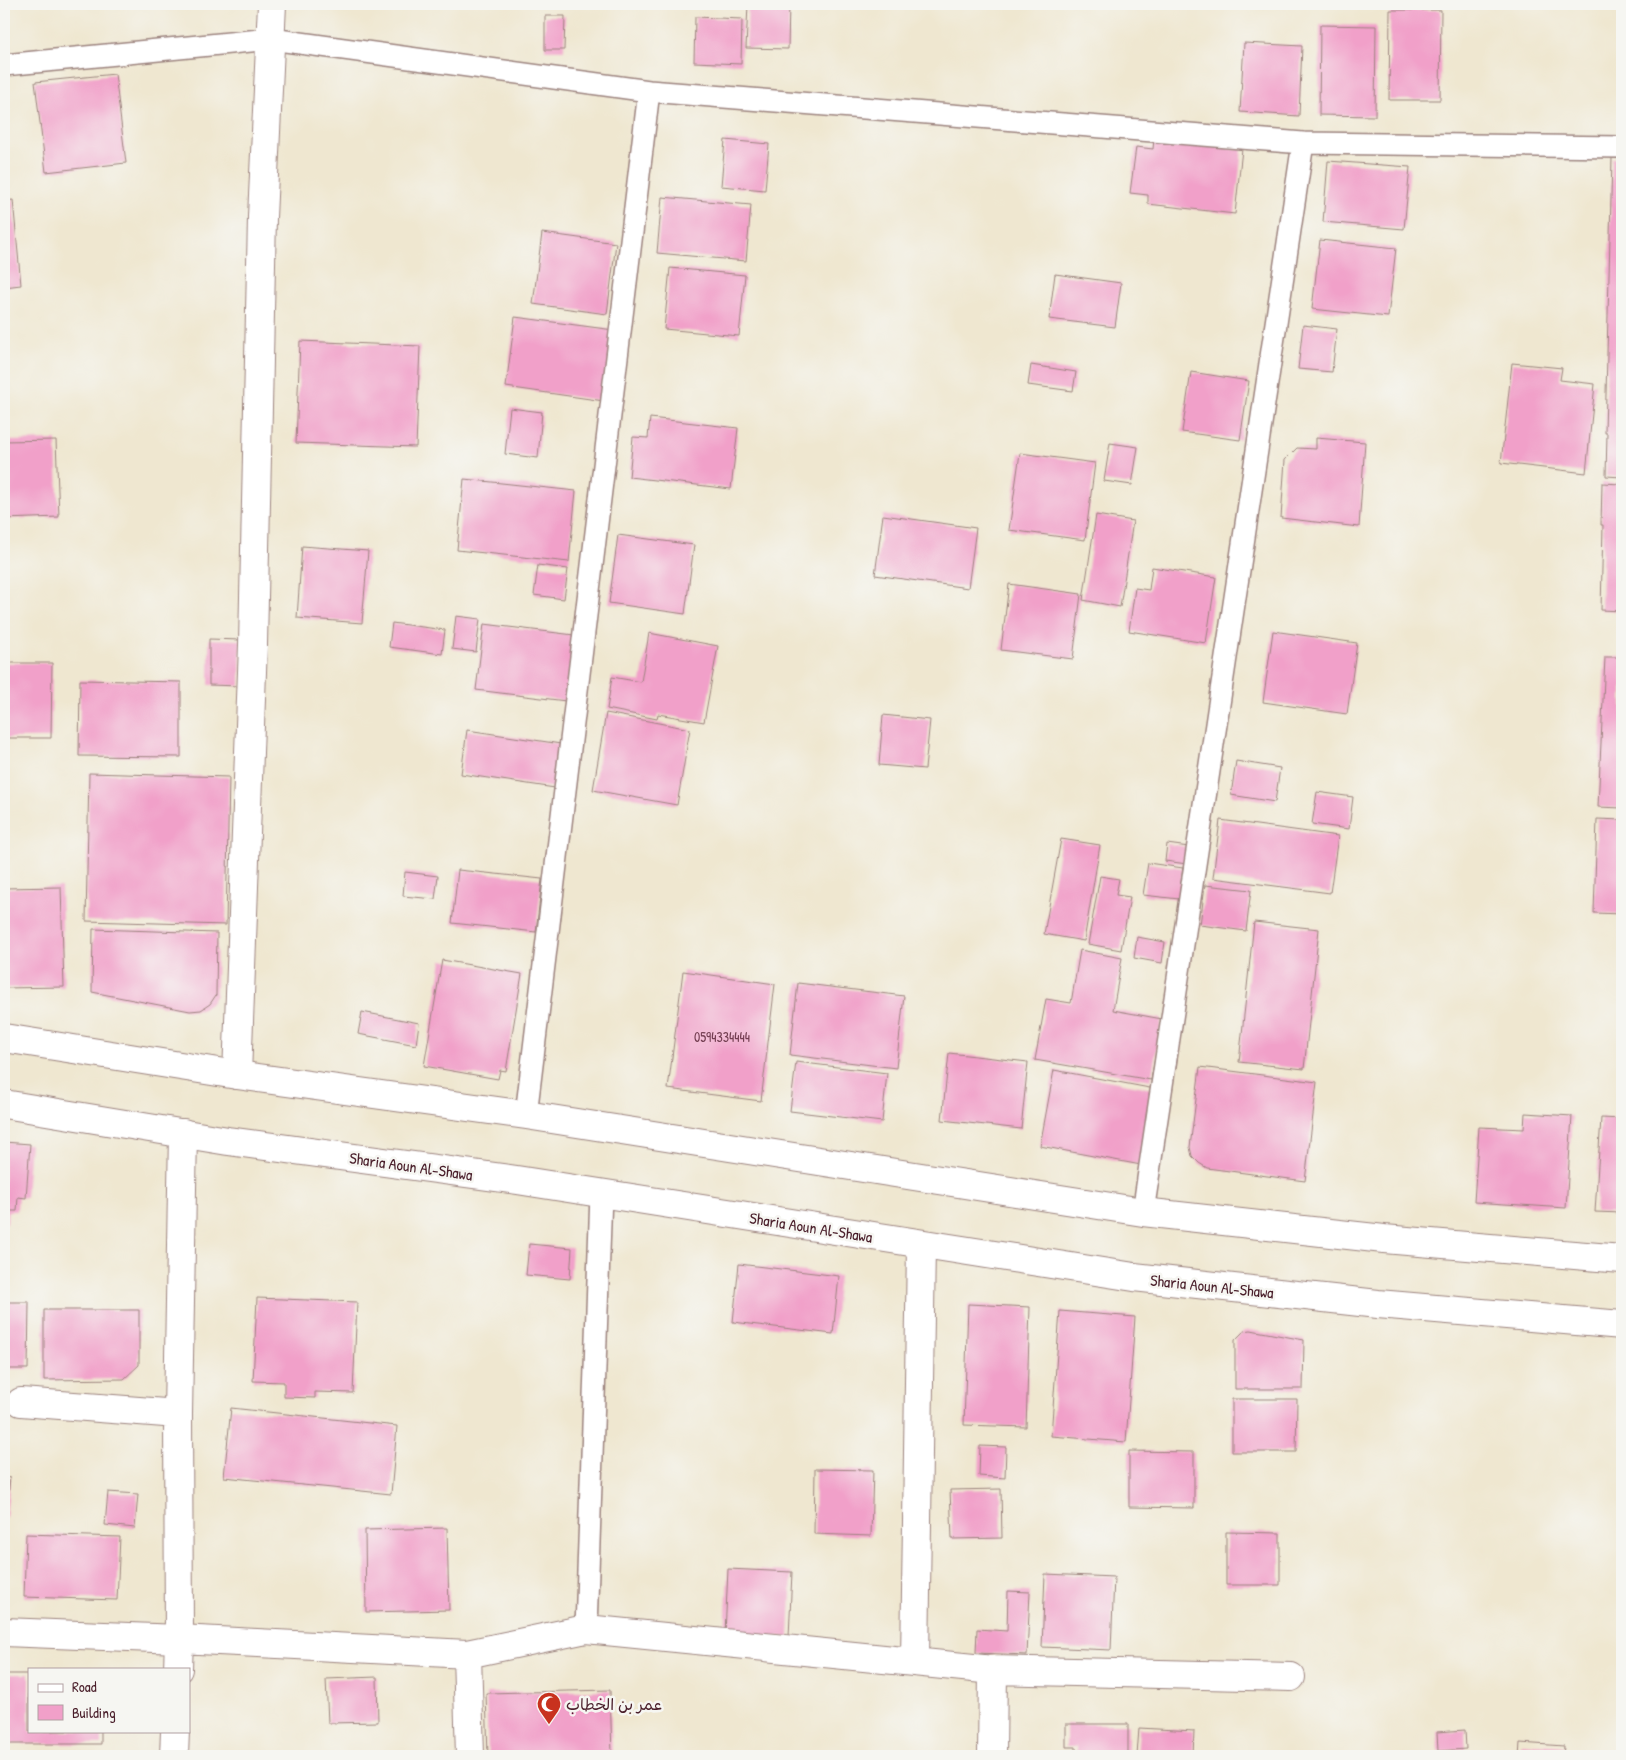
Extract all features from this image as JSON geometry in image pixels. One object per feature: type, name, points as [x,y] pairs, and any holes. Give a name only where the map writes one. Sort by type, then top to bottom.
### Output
[{"type":"street","points":[[237,1075],[253,645],[262,217],[272,4]]},
{"type":"street","points":[[4,1038],[237,1075],[526,1115],[1143,1212],[1384,1238],[1622,1259]]},
{"type":"street","name":"Sharia Aoun Al-Shawa","points":[[4,1104],[237,1142],[517,1180],[1134,1277],[1378,1304],[1622,1325]]},
{"type":"street","points":[[178,1668],[178,1414],[183,1133]]},
{"type":"street","points":[[915,1662],[921,1244]]},
{"type":"street","points":[[20,1402],[178,1414]]},
{"type":"street","points":[[4,1632],[467,1654],[586,1629],[993,1670],[1291,1677]]},
{"type":"street","points":[[467,1654],[470,1756]]},
{"type":"street","points":[[992,1756],[993,1670]]},
{"type":"street","points":[[174,1756],[175,1732]]},
{"type":"lane","points":[[4,64],[271,39],[649,91],[1303,143],[1622,147]]},
{"type":"lane","points":[[526,1115],[649,91]]},
{"type":"lane","points":[[1143,1212],[1303,143]]},
{"type":"lane","points":[[586,1629],[601,1194]]},
{"type":"building","points":[[748,4],[789,4],[788,49],[746,48]]},
{"type":"building","points":[[1390,10],[1441,10],[1440,100],[1389,100]]},
{"type":"building","points":[[545,16],[565,16],[564,50],[545,50]]},
{"type":"building","points":[[695,17],[742,19],[741,64],[694,62]]},
{"type":"building","points":[[1320,25],[1376,26],[1375,116],[1319,115]]},
{"type":"building","points":[[1244,43],[1302,46],[1299,116],[1240,112]]},
{"type":"building","points":[[115,74],[126,163],[46,172],[35,82]]},
{"type":"building","points":[[1154,139],[1242,149],[1235,214],[1148,204],[1148,195],[1130,193],[1136,147],[1153,149]]},
{"type":"building","points":[[725,140],[769,144],[765,190],[721,186]]},
{"type":"building","points":[[1612,158],[1622,159],[1622,477],[1606,476],[1607,433],[1605,433]]},
{"type":"building","points":[[1328,161],[1410,167],[1404,229],[1323,222]]},
{"type":"building","points":[[662,197],[751,205],[746,261],[657,253]]},
{"type":"building","points":[[13,200],[21,285],[4,287],[4,201]]},
{"type":"building","points":[[542,233],[616,243],[607,314],[533,304]]},
{"type":"building","points":[[1320,240],[1396,248],[1388,317],[1312,309]]},
{"type":"building","points":[[670,268],[745,275],[739,336],[664,329]]},
{"type":"building","points":[[1055,274],[1121,283],[1115,327],[1049,319]]},
{"type":"building","points":[[515,317],[614,330],[604,401],[506,387]]},
{"type":"building","points":[[1303,325],[1337,329],[1332,372],[1298,369]]},
{"type":"building","points":[[300,341],[420,346],[416,447],[296,443]]},
{"type":"building","points":[[1512,363],[1562,368],[1560,380],[1595,384],[1586,473],[1501,463]]},
{"type":"building","points":[[1031,365],[1076,372],[1073,391],[1028,385]]},
{"type":"building","points":[[1191,372],[1249,381],[1240,440],[1182,432]]},
{"type":"building","points":[[510,408],[542,412],[538,458],[505,454]]},
{"type":"building","points":[[650,418],[738,428],[731,489],[629,477],[633,437],[648,438]]},
{"type":"building","points":[[1316,438],[1365,442],[1359,527],[1281,518],[1285,460],[1297,448],[1316,449]]},
{"type":"building","points":[[56,440],[59,517],[4,519],[4,441]]},
{"type":"building","points":[[1110,443],[1138,447],[1132,485],[1104,481]]},
{"type":"building","points":[[1020,453],[1095,463],[1085,540],[1009,530]]},
{"type":"building","points":[[464,479],[576,491],[569,562],[457,550]]},
{"type":"building","points":[[1602,483],[1622,484],[1622,611],[1601,610]]},
{"type":"building","points":[[883,515],[976,528],[968,588],[875,575]]},
{"type":"building","points":[[1096,515],[1133,521],[1120,607],[1083,600]]},
{"type":"building","points":[[618,535],[694,545],[685,614],[609,603]]},
{"type":"building","points":[[302,546],[368,551],[362,623],[297,618]]},
{"type":"building","points":[[538,565],[568,569],[564,599],[534,595]]},
{"type":"building","points":[[1152,567],[1216,577],[1206,643],[1129,631],[1135,588],[1149,590]]},
{"type":"building","points":[[1009,584],[1081,594],[1073,659],[1001,650]]},
{"type":"building","points":[[456,616],[480,619],[476,652],[452,649]]},
{"type":"building","points":[[392,623],[445,630],[442,654],[389,647]]},
{"type":"building","points":[[484,624],[574,635],[566,701],[476,690]]},
{"type":"building","points":[[1273,631],[1357,643],[1347,714],[1263,702]]},
{"type":"building","points":[[649,633],[718,646],[704,722],[658,714],[657,719],[607,709],[612,677],[641,682]]},
{"type":"building","points":[[209,639],[241,640],[240,686],[209,685]]},
{"type":"building","points":[[1605,657],[1622,657],[1622,808],[1598,807]]},
{"type":"building","points":[[4,663],[52,663],[51,738],[4,738]]},
{"type":"building","points":[[80,680],[181,682],[181,757],[79,756]]},
{"type":"building","points":[[606,713],[690,729],[677,805],[593,790]]},
{"type":"building","points":[[883,715],[930,720],[925,769],[879,765]]},
{"type":"building","points":[[467,730],[561,744],[555,788],[461,774]]},
{"type":"building","points":[[1236,761],[1280,768],[1275,802],[1231,795]]},
{"type":"building","points":[[89,773],[229,777],[226,925],[86,921]]},
{"type":"building","points":[[1317,792],[1353,797],[1349,829],[1312,824]]},
{"type":"building","points":[[1597,819],[1622,820],[1622,914],[1594,913]]},
{"type":"building","points":[[1220,820],[1338,836],[1330,893],[1213,878]]},
{"type":"building","points":[[1061,839],[1100,845],[1084,941],[1044,934]]},
{"type":"building","points":[[1167,844],[1189,847],[1187,864],[1165,861]]},
{"type":"building","points":[[1148,863],[1183,868],[1179,899],[1143,895]]},
{"type":"building","points":[[458,870],[542,879],[536,932],[452,923]]},
{"type":"building","points":[[405,872],[438,876],[435,899],[403,896]]},
{"type":"building","points":[[1100,876],[1119,879],[1116,895],[1130,897],[1121,950],[1088,944]]},
{"type":"building","points":[[1205,885],[1251,890],[1246,931],[1200,925]]},
{"type":"building","points":[[61,887],[64,987],[4,988],[4,888]]},
{"type":"building","points":[[1254,922],[1319,929],[1304,1069],[1239,1062]]},
{"type":"building","points":[[93,929],[217,933],[216,995],[210,1004],[201,1010],[190,1011],[92,992]]},
{"type":"building","points":[[1137,937],[1165,942],[1162,963],[1134,958]]},
{"type":"building","points":[[1080,950],[1122,958],[1113,1010],[1162,1019],[1151,1080],[1035,1060],[1046,999],[1071,1003]]},
{"type":"building","points":[[442,960],[522,974],[506,1071],[500,1070],[498,1079],[424,1066]]},
{"type":"building","points":[[683,971],[775,984],[761,1101],[668,1089]]},
{"type":"building","points":[[798,983],[904,996],[896,1068],[790,1055]]},
{"type":"building","points":[[362,1012],[419,1023],[416,1045],[358,1034]]},
{"type":"building","points":[[949,1053],[1028,1062],[1021,1129],[942,1120]]},
{"type":"building","points":[[796,1062],[887,1073],[882,1122],[790,1111]]},
{"type":"building","points":[[1200,1067],[1317,1082],[1305,1181],[1207,1168],[1192,1156],[1190,1147]]},
{"type":"building","points":[[1054,1070],[1155,1089],[1141,1165],[1040,1146]]},
{"type":"building","points":[[1525,1113],[1572,1116],[1566,1208],[1474,1202],[1479,1127],[1524,1129]]},
{"type":"building","points":[[1601,1118],[1622,1119],[1622,1213],[1595,1212]]},
{"type":"building","points":[[4,1142],[30,1144],[26,1198],[18,1197],[17,1211],[8,1211],[7,1223],[4,1223]]},
{"type":"building","points":[[529,1244],[572,1248],[570,1279],[526,1275]]},
{"type":"building","points":[[739,1264],[839,1276],[833,1334],[733,1322]]},
{"type":"building","points":[[257,1298],[357,1302],[353,1393],[315,1392],[315,1398],[284,1397],[284,1382],[253,1381]]},
{"type":"building","points":[[4,1302],[29,1302],[28,1369],[4,1369]]},
{"type":"building","points":[[968,1304],[1030,1307],[1026,1427],[964,1425]]},
{"type":"building","points":[[44,1310],[139,1310],[139,1365],[124,1379],[44,1380]]},
{"type":"building","points":[[1060,1311],[1135,1317],[1126,1442],[1051,1436]]},
{"type":"building","points":[[1251,1330],[1304,1340],[1303,1389],[1235,1389],[1235,1340],[1244,1331]]},
{"type":"building","points":[[1232,1399],[1297,1399],[1296,1452],[1232,1452]]},
{"type":"building","points":[[231,1408],[397,1426],[391,1494],[224,1477]]},
{"type":"building","points":[[980,1446],[1006,1447],[1005,1478],[979,1476]]},
{"type":"building","points":[[1129,1451],[1194,1452],[1194,1508],[1129,1507]]},
{"type":"building","points":[[815,1469],[873,1470],[871,1536],[814,1534]]},
{"type":"building","points":[[4,1477],[10,1478],[6,1517],[4,1517]]},
{"type":"building","points":[[1001,1489],[1002,1538],[952,1539],[950,1490]]},
{"type":"building","points":[[108,1492],[138,1494],[135,1528],[105,1525]]},
{"type":"building","points":[[447,1528],[449,1610],[366,1612],[365,1530]]},
{"type":"building","points":[[1226,1532],[1280,1533],[1280,1585],[1226,1585]]},
{"type":"building","points":[[4,1534],[6,1534],[5,1548],[4,1548]]},
{"type":"building","points":[[26,1534],[120,1537],[117,1600],[24,1597]]},
{"type":"building","points":[[728,1569],[792,1572],[789,1637],[725,1634]]},
{"type":"building","points":[[1045,1574],[1114,1577],[1111,1650],[1042,1647]]},
{"type":"building","points":[[1008,1591],[1030,1592],[1027,1655],[976,1653],[977,1629],[1007,1631]]},
{"type":"building","points":[[4,1674],[28,1674],[28,1732],[101,1732],[101,1744],[4,1744]]},
{"type":"building","points":[[377,1677],[378,1722],[328,1723],[326,1679]]},
{"type":"building","name":"عمر بن الخطاب","points":[[610,1690],[612,1756],[488,1756],[486,1693]]},
{"type":"building","points":[[1066,1724],[1128,1724],[1128,1756],[1076,1756],[1076,1747],[1066,1747]]},
{"type":"building","points":[[1139,1728],[1194,1731],[1193,1756],[1137,1756]]},
{"type":"building","points":[[1465,1730],[1466,1749],[1438,1751],[1437,1732]]},
{"type":"building","points":[[1520,1743],[1564,1746],[1563,1756],[1519,1756]]},
{"type":"place","name":"عمر بن الخطاب","points":[[549,1725]]}]
